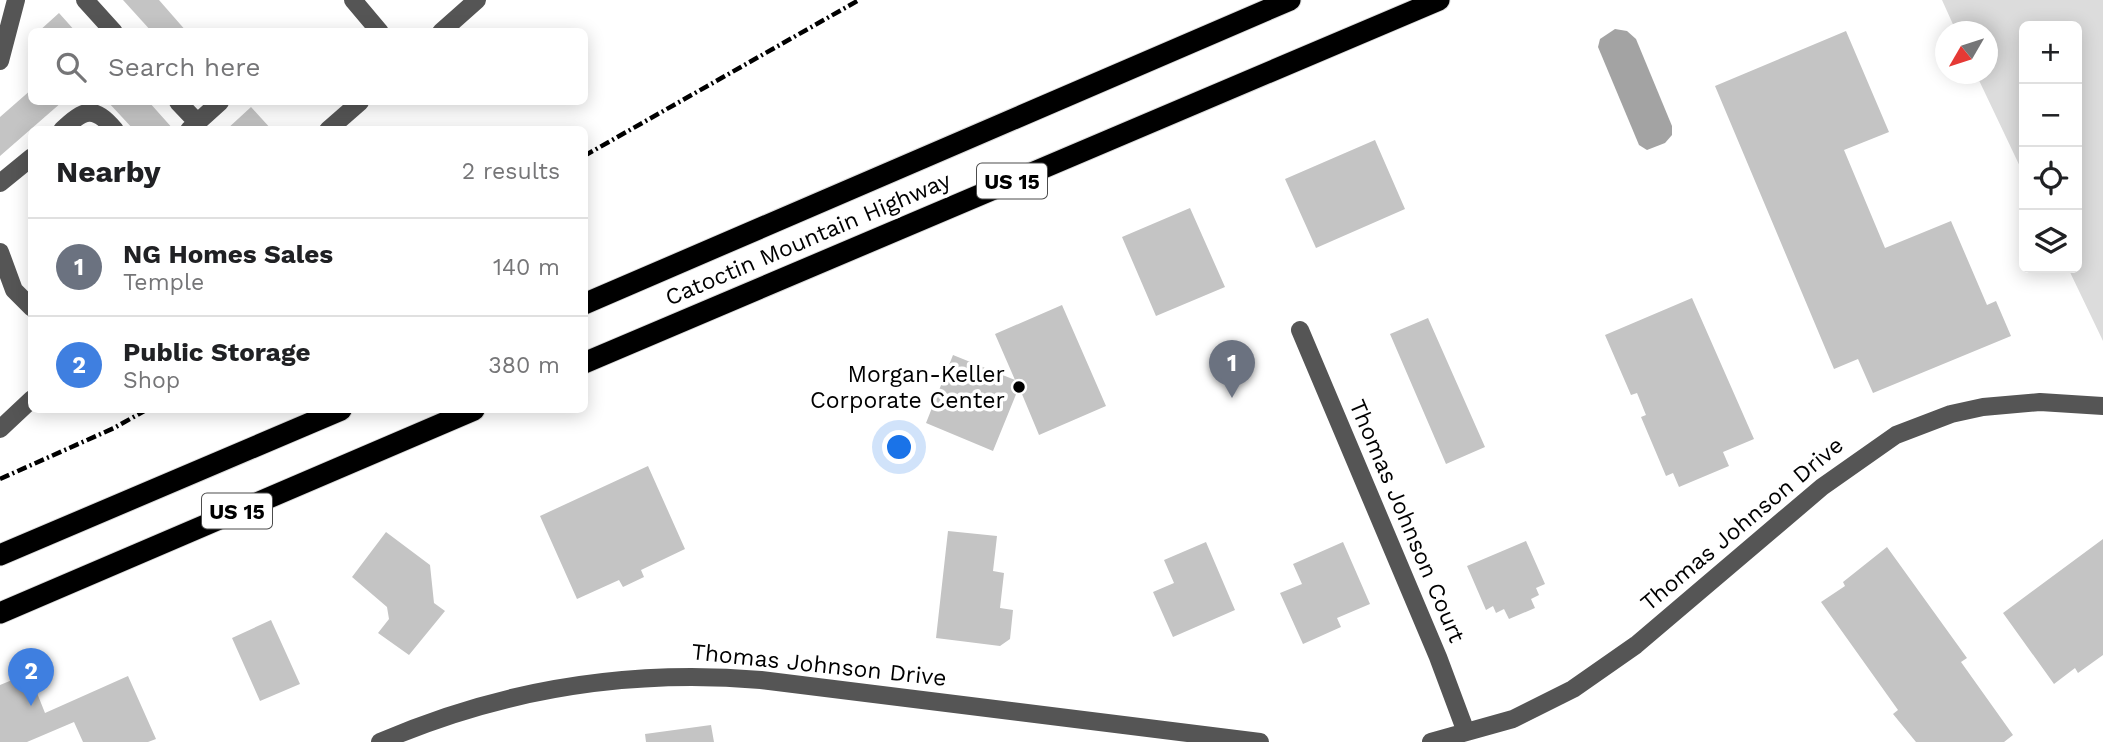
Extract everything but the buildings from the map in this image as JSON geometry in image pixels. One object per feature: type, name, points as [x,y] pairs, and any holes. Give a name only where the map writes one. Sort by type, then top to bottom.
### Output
[{"type":"highway","name":"Catoctin Mountain Highway","points":[[588,302],[1290,0]]},
{"type":"highway","name":"Catoctin Mountain Highway","points":[[588,361],[1438,0]]},
{"type":"highway","name":"US 15","points":[[0,555],[334,413]]},
{"type":"highway","name":"US 15","points":[[0,613],[467,413]]},
{"type":"street","points":[[0,61],[16,0]]},
{"type":"street","points":[[85,0],[110,28]]},
{"type":"street","points":[[353,0],[377,28]]},
{"type":"street","points":[[446,28],[477,0]]},
{"type":"street","points":[[180,105],[193,126],[217,105]]},
{"type":"street","points":[[332,126],[356,105]]},
{"type":"street","points":[[66,126],[76,117],[91,112],[104,117],[112,126]]},
{"type":"street","points":[[0,183],[28,160]]},
{"type":"street","points":[[0,253],[14,290],[28,304]]},
{"type":"street","name":"Thomas Johnson Court","points":[[1300,330],[1438,657],[1466,733]]},
{"type":"street","name":"Thomas Johnson Drive","points":[[1431,742],[1513,719],[1545,704],[1619,657],[1822,487],[1896,435],[1951,414],[1983,407],[2067,402],[2103,407]]},
{"type":"street","points":[[0,429],[28,403]]},
{"type":"street","name":"Thomas Johnson Drive","points":[[380,742],[501,699],[592,682],[678,675],[761,680],[1260,742]]},
{"type":"shaded area","points":[[1942,0],[2103,0],[2103,341],[2070,273],[2082,273],[2082,21],[2019,21],[2019,164],[1981,84],[1998,84],[1998,21],[1951,21]]},
{"type":"shaded area","points":[[1615,29],[1627,31],[1636,39],[1672,126],[1672,135],[1665,143],[1647,150],[1639,145],[1598,47],[1600,39]]},
{"type":"railway","points":[[588,154],[859,0]]},
{"type":"railway","points":[[0,479],[114,428],[141,413]]},
{"type":"place","name":"Morgan-Keller Corporate Center","points":[[1019,387]]},
{"type":"place","name":"NG Homes Sales","points":[[1232,398]]},
{"type":"place","name":"Public Storage","points":[[31,706]]}]
